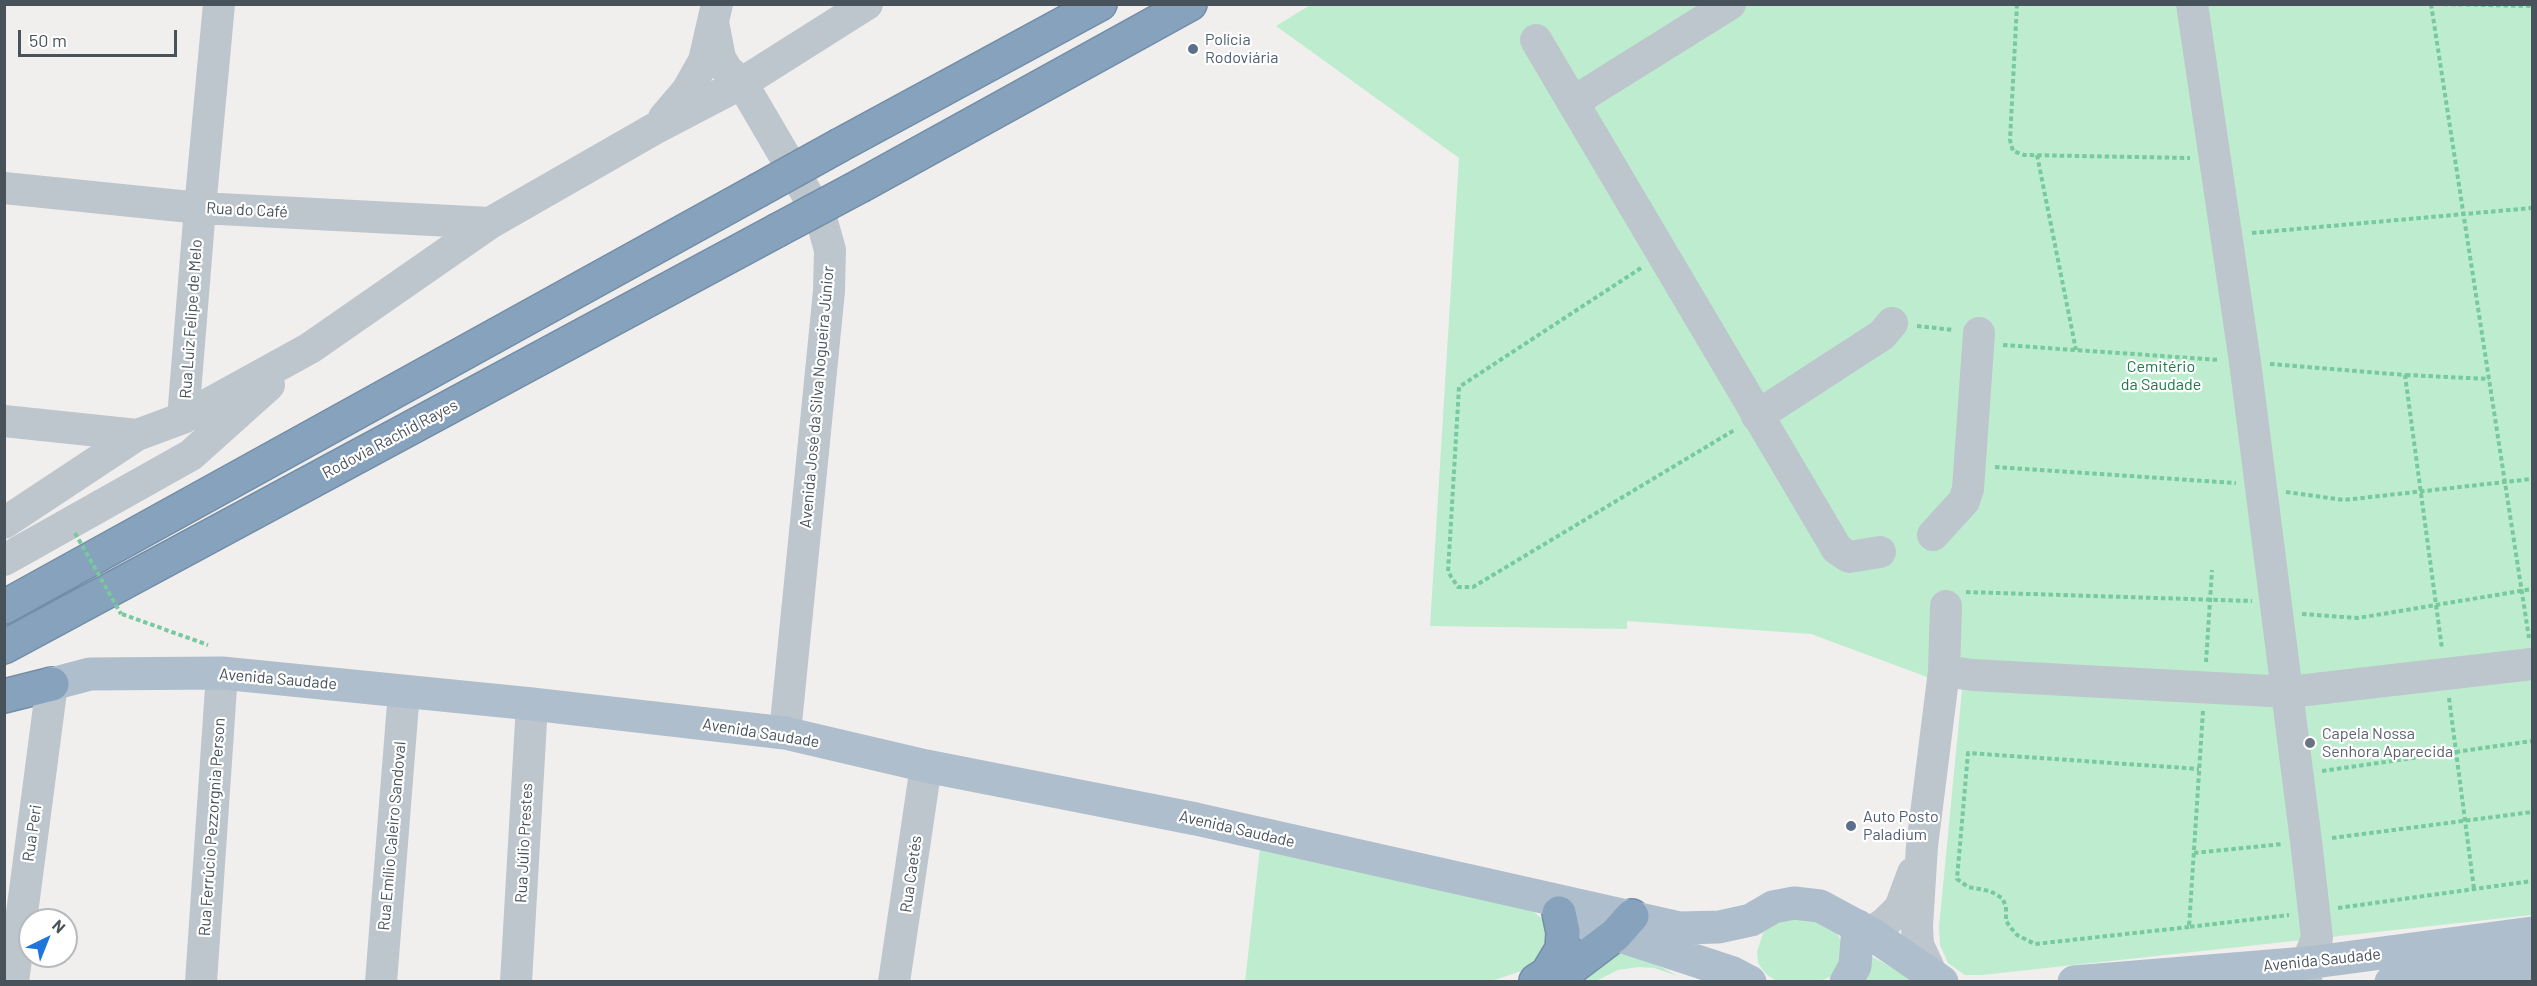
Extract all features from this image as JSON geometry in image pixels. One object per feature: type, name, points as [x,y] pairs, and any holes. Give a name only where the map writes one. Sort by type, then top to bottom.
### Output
[{"type":"highway","points":[[4,607],[758,190],[1100,4]]},
{"type":"highway","name":"Rodovia Rachid Rayes","points":[[4,647],[862,185],[1190,4]]},
{"type":"highway","points":[[4,696],[52,684]]},
{"type":"highway","points":[[1535,981],[1547,974],[1562,949],[1563,932],[1559,913]]},
{"type":"highway","points":[[1545,981],[1570,969],[1623,926]]},
{"type":"main road","name":"Avenida Saudade","points":[[52,684],[90,674],[222,673],[532,704],[785,733],[926,766],[1196,819],[1494,888]]},
{"type":"main road","points":[[1494,888],[1559,913],[1623,926],[1699,929],[1750,920],[1773,907],[1794,903],[1820,906],[1864,929],[1938,980]]},
{"type":"main road","points":[[1494,888],[1623,926],[1648,947],[1699,981]]},
{"type":"main road","points":[[1648,947],[1738,979],[1750,920]]},
{"type":"main road","points":[[1846,981],[1855,966],[1864,929]]},
{"type":"main road","name":"Avenida Saudade","points":[[2074,981],[2307,972],[2532,933]]},
{"type":"main road","name":"Avenida Saudade","points":[[2391,981],[2532,964]]},
{"type":"street","name":"Rua Luiz Felipe de Melo","points":[[183,418],[219,4]]},
{"type":"street","points":[[1573,102],[1730,4]]},
{"type":"street","points":[[2192,4],[2245,362],[2289,692],[2317,938],[2307,972]]},
{"type":"street","points":[[4,523],[137,435],[183,418],[310,348],[490,223],[654,129],[742,83],[857,7]]},
{"type":"street","points":[[654,129],[687,91],[704,61],[715,16]]},
{"type":"street","name":"Avenida José da Silva Nogueira Júnior","points":[[715,16],[720,58],[728,70],[742,83],[821,218],[830,250],[829,291],[785,733]]},
{"type":"street","points":[[1536,40],[1837,549],[1850,557],[1880,552]]},
{"type":"street","name":"Rua do Café","points":[[4,188],[200,208],[490,223]]},
{"type":"street","points":[[1757,416],[1882,335],[1892,323]]},
{"type":"street","points":[[1933,535],[1964,501],[1969,466],[1979,333]]},
{"type":"street","points":[[4,560],[191,455],[310,348]]},
{"type":"street","points":[[4,421],[137,435]]},
{"type":"street","points":[[1938,980],[1918,945],[1922,846],[1952,599]]},
{"type":"street","points":[[1943,686],[2289,692],[2446,674],[2531,653]]},
{"type":"street","name":"Rua Ferrúcio Pezzorgnia Person","points":[[201,981],[222,673]]},
{"type":"street","name":"Rua Peri","points":[[13,981],[11,940],[52,684]]},
{"type":"street","name":"Rua Emílio Caleiro Sandoval","points":[[381,981],[404,691]]},
{"type":"street","name":"Rua Júlio Prestes","points":[[516,981],[532,704]]},
{"type":"street","name":"Rua Caetés","points":[[894,981],[926,766]]},
{"type":"street","points":[[1864,929],[1900,908],[1922,846]]},
{"type":"path","points":[[2017,4],[2010,140],[2013,151],[2037,155],[2215,158]]},
{"type":"path","points":[[2431,4],[2531,653]]},
{"type":"path","points":[[2436,4],[2532,6]]},
{"type":"path","points":[[2037,155],[2076,350]]},
{"type":"path","points":[[2226,236],[2532,208]]},
{"type":"path","points":[[1662,254],[1459,387],[1448,572],[1458,587],[1473,587],[1757,416]]},
{"type":"path","points":[[1892,323],[1979,333],[1983,341],[1988,344],[2489,380]]},
{"type":"path","points":[[2405,375],[2474,889]]},
{"type":"path","points":[[1969,466],[2261,487],[2344,500],[2532,479]]},
{"type":"path","points":[[75,532],[121,614],[224,651],[222,673]]},
{"type":"path","points":[[1952,599],[2277,607],[2358,618],[2532,589]]},
{"type":"path","points":[[2298,775],[2532,741]]},
{"type":"path","points":[[2189,927],[2035,944],[2017,934],[2006,921],[2006,906],[2002,898],[1990,891],[1968,887],[1957,879],[1968,753],[2199,769]]},
{"type":"path","points":[[2194,853],[2532,812]]},
{"type":"green space","name":"Cemitério da Saudade","points":[[1312,4],[2532,5],[2532,915],[1965,975],[1948,963],[1940,945],[1939,927],[1962,690],[1811,634],[1627,621],[1627,629],[1430,626],[1459,158],[1276,26]]},
{"type":"green space","points":[[1260,848],[1528,907],[1546,922],[1549,945],[1531,968],[1491,981],[1245,982]]},
{"type":"green space","points":[[1815,918],[1835,929],[1841,941],[1842,953],[1838,966],[1830,977],[1820,981],[1778,982],[1766,974],[1758,963],[1757,952],[1763,933],[1771,925],[1783,920]]},
{"type":"green space","points":[[1623,947],[1678,976],[1654,968],[1639,967],[1618,970],[1596,981],[1567,982]]},
{"type":"green space","points":[[1871,956],[1912,979],[1918,982],[1864,982]]},
{"type":"place","name":"Polícia Rodoviária","points":[[1193,49]]},
{"type":"place","name":"Capela Nossa Senhora Aparecida","points":[[2310,743]]},
{"type":"place","name":"Auto Posto Paladium","points":[[1851,826]]}]
